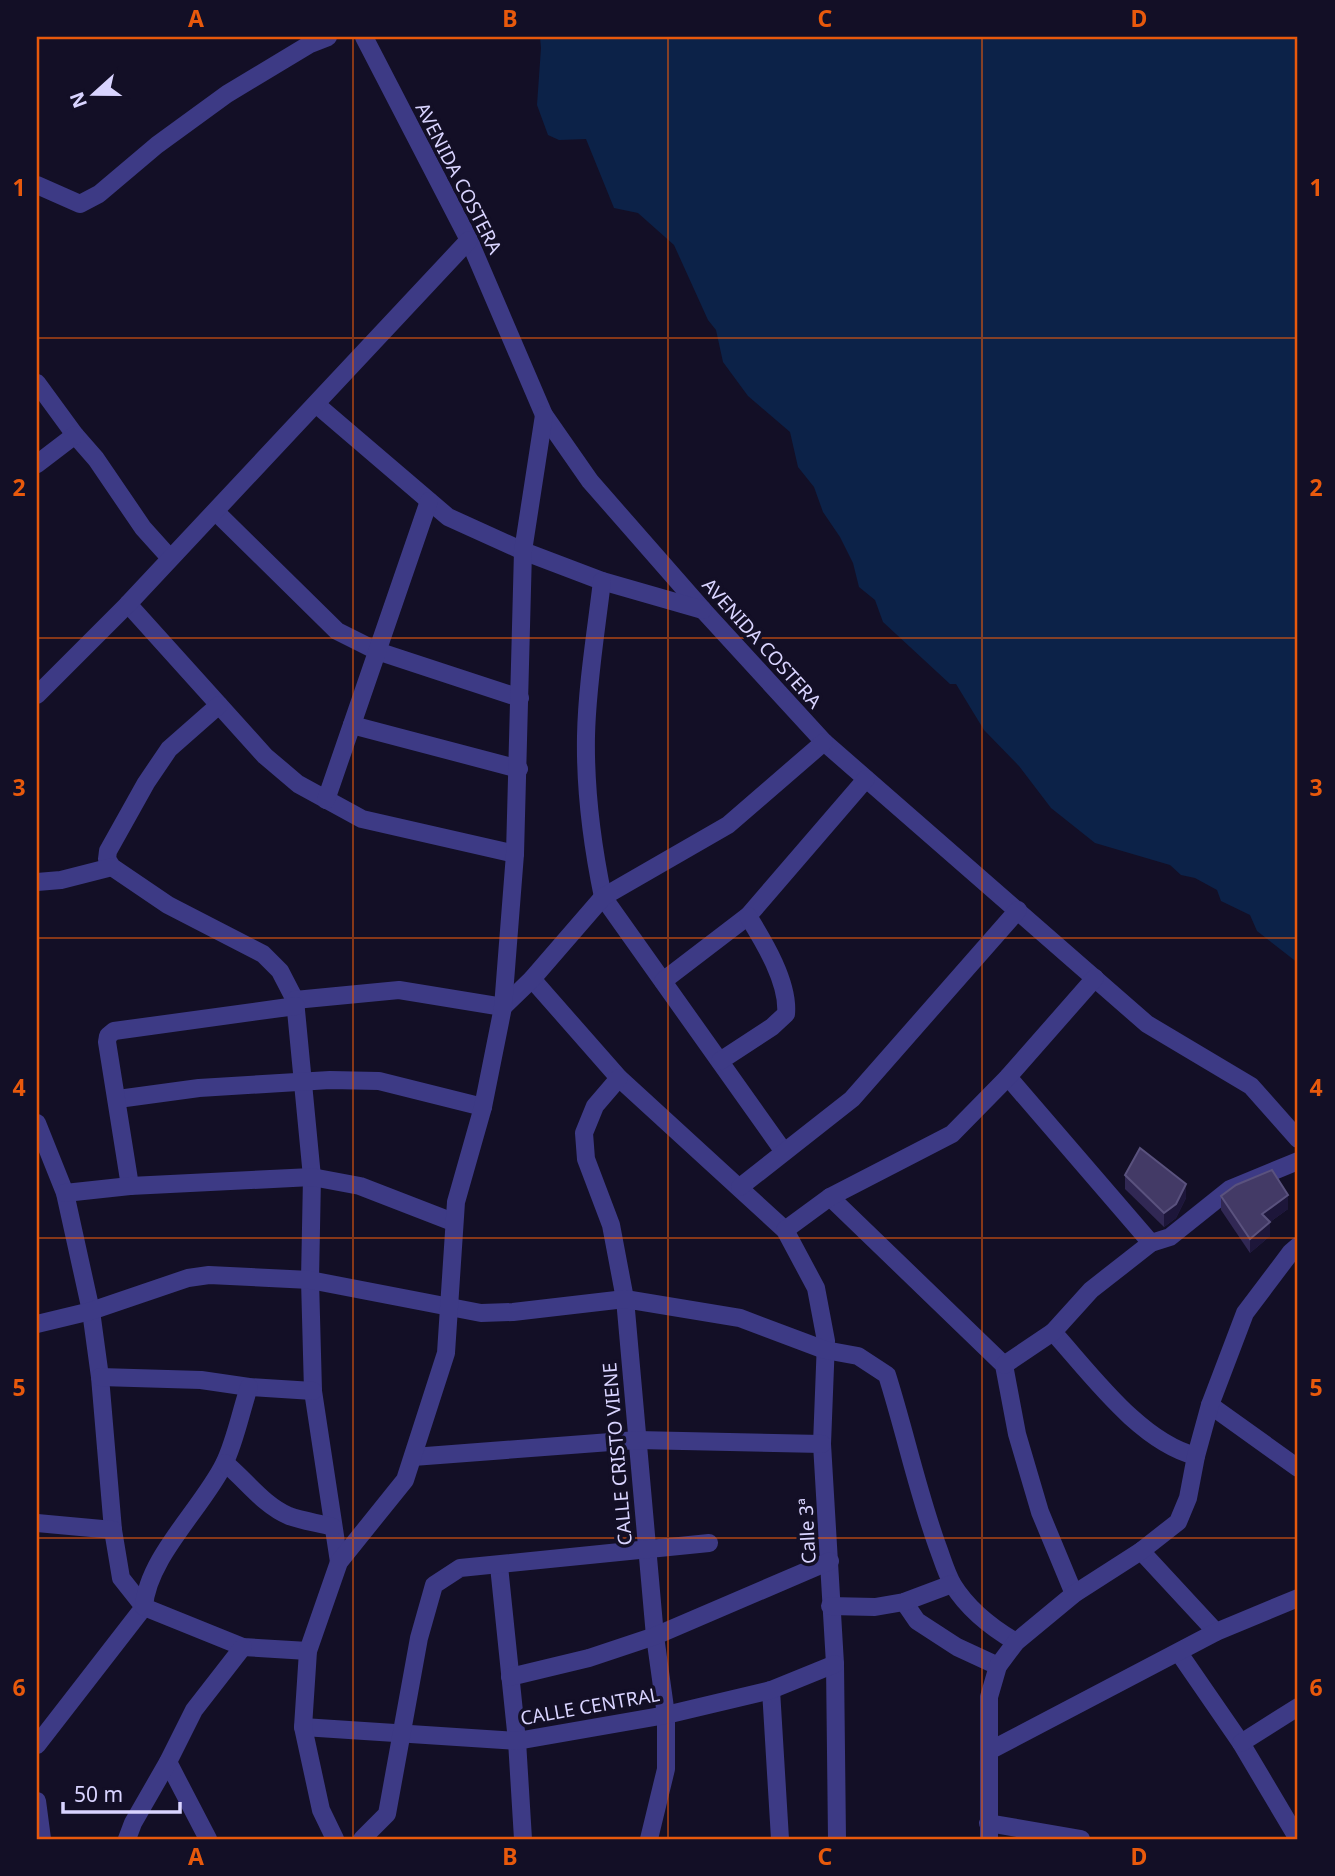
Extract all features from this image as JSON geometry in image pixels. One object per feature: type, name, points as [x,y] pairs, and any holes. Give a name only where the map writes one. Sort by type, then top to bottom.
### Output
[{"type":"street","points":[[37,185],[80,204],[99,194],[157,145],[227,94],[310,44],[328,37]]},
{"type":"street","name":"AVENIDA COSTERA","points":[[363,37],[469,240],[544,415],[590,481],[824,742],[1147,1024],[1251,1086],[1298,1139]]},
{"type":"street","points":[[37,695],[216,512],[469,240]]},
{"type":"street","points":[[37,383],[75,435],[96,458],[143,528],[170,558]]},
{"type":"street","points":[[317,405],[448,517],[523,551],[602,581],[703,610]]},
{"type":"street","points":[[335,1839],[321,1810],[303,1727],[308,1651],[339,1562],[405,1480],[446,1353],[456,1202],[483,1107],[503,1007],[519,769],[523,551],[544,415]]},
{"type":"street","points":[[37,464],[75,435]]},
{"type":"street","points":[[326,800],[429,501]]},
{"type":"street","points":[[216,512],[337,631],[377,651],[520,698]]},
{"type":"street","points":[[602,581],[586,736],[589,815],[603,897],[784,1152]]},
{"type":"street","points":[[128,604],[265,756],[298,784],[362,819],[515,854]]},
{"type":"street","points":[[219,705],[169,749],[146,783],[108,851],[107,859],[112,867],[168,905],[263,954],[280,971],[295,1003],[312,1177],[310,1280],[313,1391],[339,1562]]},
{"type":"street","points":[[352,725],[519,769]]},
{"type":"street","points":[[503,1007],[532,979],[603,897],[728,825],[824,742]]},
{"type":"street","points":[[663,981],[748,916],[866,779]]},
{"type":"street","points":[[37,882],[61,880],[112,867]]},
{"type":"street","points":[[740,1187],[852,1099],[1018,910]]},
{"type":"street","points":[[720,1061],[772,1027],[786,1014],[785,992],[764,940],[748,916]]},
{"type":"street","points":[[785,1230],[830,1197],[952,1134],[1008,1077],[1095,978]]},
{"type":"street","name":"Calle 3ª","points":[[532,979],[619,1078],[785,1230],[816,1288],[825,1350],[822,1444],[835,1664],[837,1839]]},
{"type":"street","points":[[131,1186],[107,1042],[108,1036],[114,1031],[399,990],[503,1007]]},
{"type":"street","points":[[1008,1077],[1151,1243]]},
{"type":"street","name":"CALLE CRISTO VIENE","points":[[619,1078],[595,1107],[584,1133],[586,1159],[611,1225],[625,1299],[655,1636],[666,1715],[666,1769],[649,1839]]},
{"type":"street","points":[[118,1099],[199,1088],[379,1081],[483,1107]]},
{"type":"street","points":[[37,1123],[65,1193],[91,1311],[100,1377],[113,1530],[121,1578],[145,1607],[243,1647],[308,1651]]},
{"type":"street","points":[[1004,1365],[1053,1332],[1091,1290],[1151,1243],[1170,1237],[1230,1189],[1298,1161]]},
{"type":"street","points":[[65,1193],[131,1186],[312,1177],[360,1186],[453,1222]]},
{"type":"street","points":[[830,1197],[1004,1365],[1017,1434],[1040,1512],[1074,1594]]},
{"type":"street","points":[[1081,1839],[989,1831],[989,1697],[998,1666],[1016,1642],[1074,1594],[1141,1551],[1178,1522],[1188,1498],[1196,1455],[1210,1405],[1245,1313],[1298,1246]]},
{"type":"street","points":[[37,1324],[91,1311],[188,1278],[209,1275],[310,1280],[481,1313],[513,1312],[625,1299],[740,1318],[825,1350],[858,1356],[887,1375],[908,1440],[921,1499],[952,1584],[968,1604],[996,1630],[1016,1642]]},
{"type":"street","points":[[1053,1332],[1148,1434],[1178,1451],[1196,1455]]},
{"type":"street","points":[[100,1377],[201,1380],[249,1387],[313,1391]]},
{"type":"street","points":[[37,1745],[145,1607],[146,1589],[182,1526],[225,1463],[249,1387]]},
{"type":"street","points":[[1210,1405],[1298,1468]]},
{"type":"street","points":[[413,1457],[636,1440],[822,1444]]},
{"type":"street","points":[[225,1463],[245,1479],[259,1496],[289,1516],[333,1527]]},
{"type":"street","points":[[37,1523],[113,1530]]},
{"type":"street","points":[[362,1839],[387,1814],[419,1638],[434,1585],[460,1568],[709,1543]]},
{"type":"street","points":[[1141,1551],[1216,1632]]},
{"type":"street","points":[[510,1677],[589,1658],[655,1636],[830,1561]]},
{"type":"street","points":[[499,1566],[517,1741],[523,1839]]},
{"type":"street","points":[[830,1606],[875,1607],[904,1602],[952,1584]]},
{"type":"street","points":[[989,1751],[1216,1632],[1298,1598]]},
{"type":"street","points":[[904,1602],[917,1621],[957,1647],[998,1666]]},
{"type":"street","points":[[127,1839],[194,1710],[243,1647]]},
{"type":"street","points":[[1179,1653],[1241,1743],[1298,1839]]},
{"type":"street","name":"CALLE CENTRAL","points":[[303,1727],[517,1741],[666,1715],[771,1690],[835,1664]]},
{"type":"street","points":[[771,1690],[780,1839]]},
{"type":"street","points":[[1241,1743],[1298,1707]]},
{"type":"street","points":[[168,1762],[208,1839]]},
{"type":"street","points":[[37,1801],[42,1839]]},
{"type":"water","points":[[540,37],[1298,37],[1298,963],[1257,931],[1250,915],[1221,901],[1217,890],[1195,878],[1181,875],[1170,865],[1095,843],[1051,808],[1019,766],[984,730],[956,684],[950,684],[883,622],[875,600],[859,587],[853,563],[823,512],[814,487],[798,467],[790,432],[748,396],[723,362],[716,330],[708,320],[674,245],[638,213],[614,208],[586,139],[559,140],[548,135],[537,105]]},
{"type":"building","points":[[1140,1148],[1186,1184],[1176,1204],[1164,1213],[1125,1175]]},
{"type":"building","points":[[1272,1170],[1288,1195],[1262,1214],[1270,1222],[1250,1239],[1221,1196],[1236,1185]]}]
